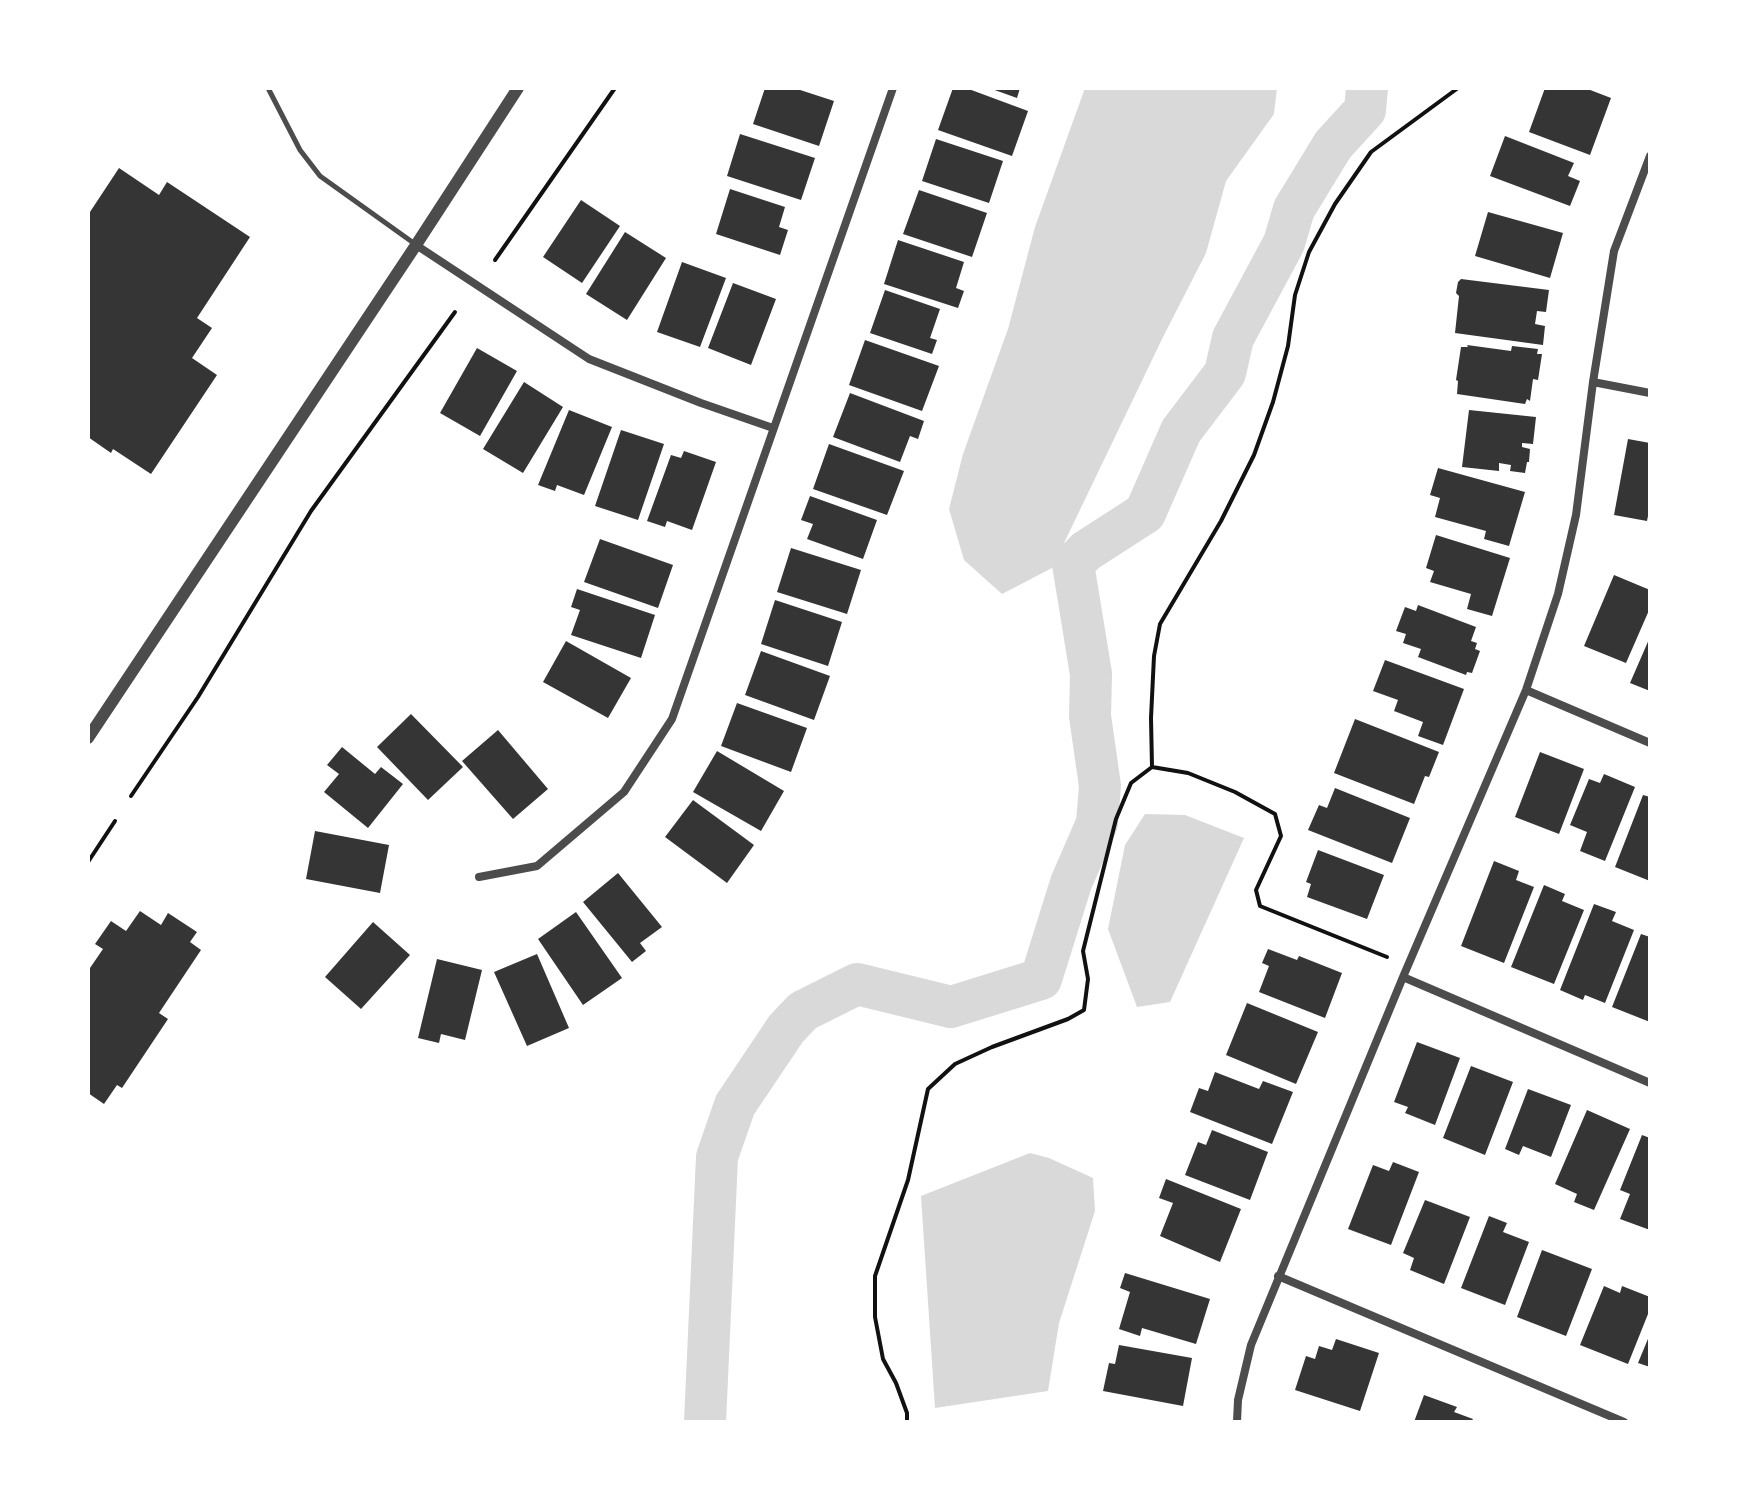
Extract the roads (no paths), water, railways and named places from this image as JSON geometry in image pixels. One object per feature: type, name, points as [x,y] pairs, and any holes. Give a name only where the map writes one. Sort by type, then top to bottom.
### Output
[{"type":"street","points":[[88,738],[518,88]]},
{"type":"street","points":[[479,877],[537,866],[624,792],[672,719],[893,88]]},
{"type":"street","points":[[1237,1422],[1238,1400],[1251,1345],[1526,690],[1558,594],[1576,515],[1614,251],[1650,156]]},
{"type":"street","points":[[416,245],[589,359],[773,428]]},
{"type":"street","points":[[1593,382],[1650,393]]},
{"type":"street","points":[[1526,690],[1650,743]]},
{"type":"street","points":[[1403,977],[1650,1083]]},
{"type":"street","points":[[1278,1276],[1624,1422]]},
{"type":"lane","points":[[268,88],[300,150],[320,176],[416,245]]},
{"type":"waterway","points":[[705,1422],[717,1157],[735,1105],[786,1029],[803,1011],[857,984],[951,1007],[1041,979],[1071,883],[1097,823],[1100,786],[1090,716],[1091,674],[1073,564],[1086,551],[1145,513],[1181,431],[1225,373],[1233,338],[1284,243],[1294,209],[1333,145],[1365,110],[1367,88]]}]
